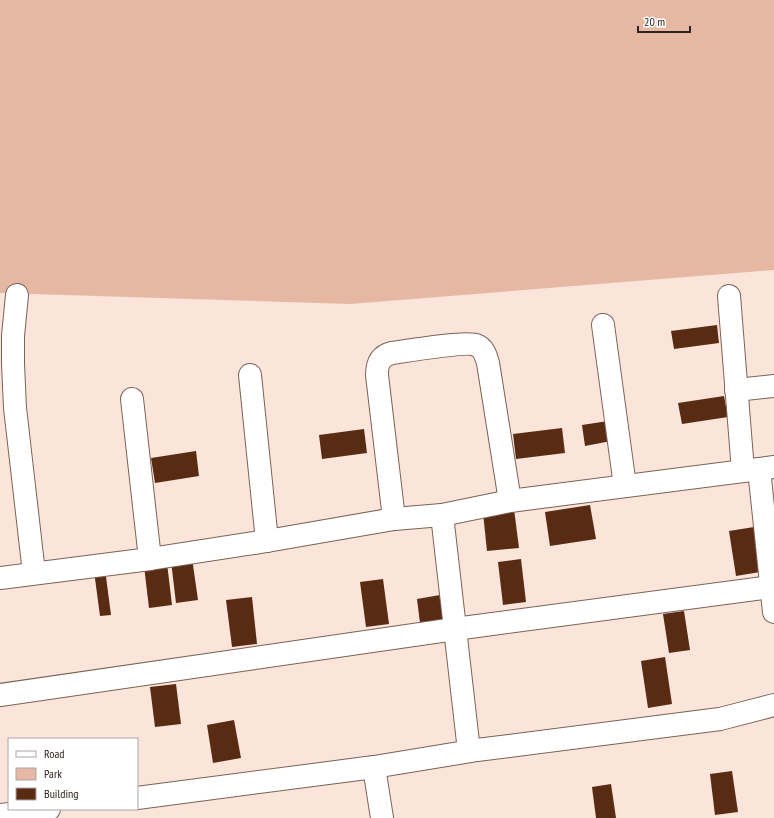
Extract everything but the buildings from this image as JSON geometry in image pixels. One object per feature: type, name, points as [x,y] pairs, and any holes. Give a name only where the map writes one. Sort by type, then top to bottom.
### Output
[{"type":"street","points":[[17,295],[13,336],[15,408],[34,573]]},
{"type":"street","points":[[730,296],[736,390],[759,469],[774,612]]},
{"type":"street","points":[[603,325],[625,486]]},
{"type":"street","points":[[394,519],[377,375],[379,361],[383,357],[392,353],[476,344],[482,349],[488,363],[510,501]]},
{"type":"street","points":[[250,374],[267,541]]},
{"type":"street","points":[[736,390],[774,386]]},
{"type":"street","points":[[132,399],[150,559]]},
{"type":"street","points":[[0,578],[150,559],[394,519],[442,515],[510,501],[759,469]]},
{"type":"street","points":[[442,515],[469,751]]},
{"type":"street","points":[[0,695],[456,629],[771,587]]},
{"type":"street","points":[[138,798],[374,767],[469,751],[720,719],[774,705]]},
{"type":"street","points":[[374,767],[382,818]]},
{"type":"street","points":[[0,815],[41,810]]},
{"type":"green space","points":[[0,0],[774,0],[774,270],[350,304],[0,293]]}]
